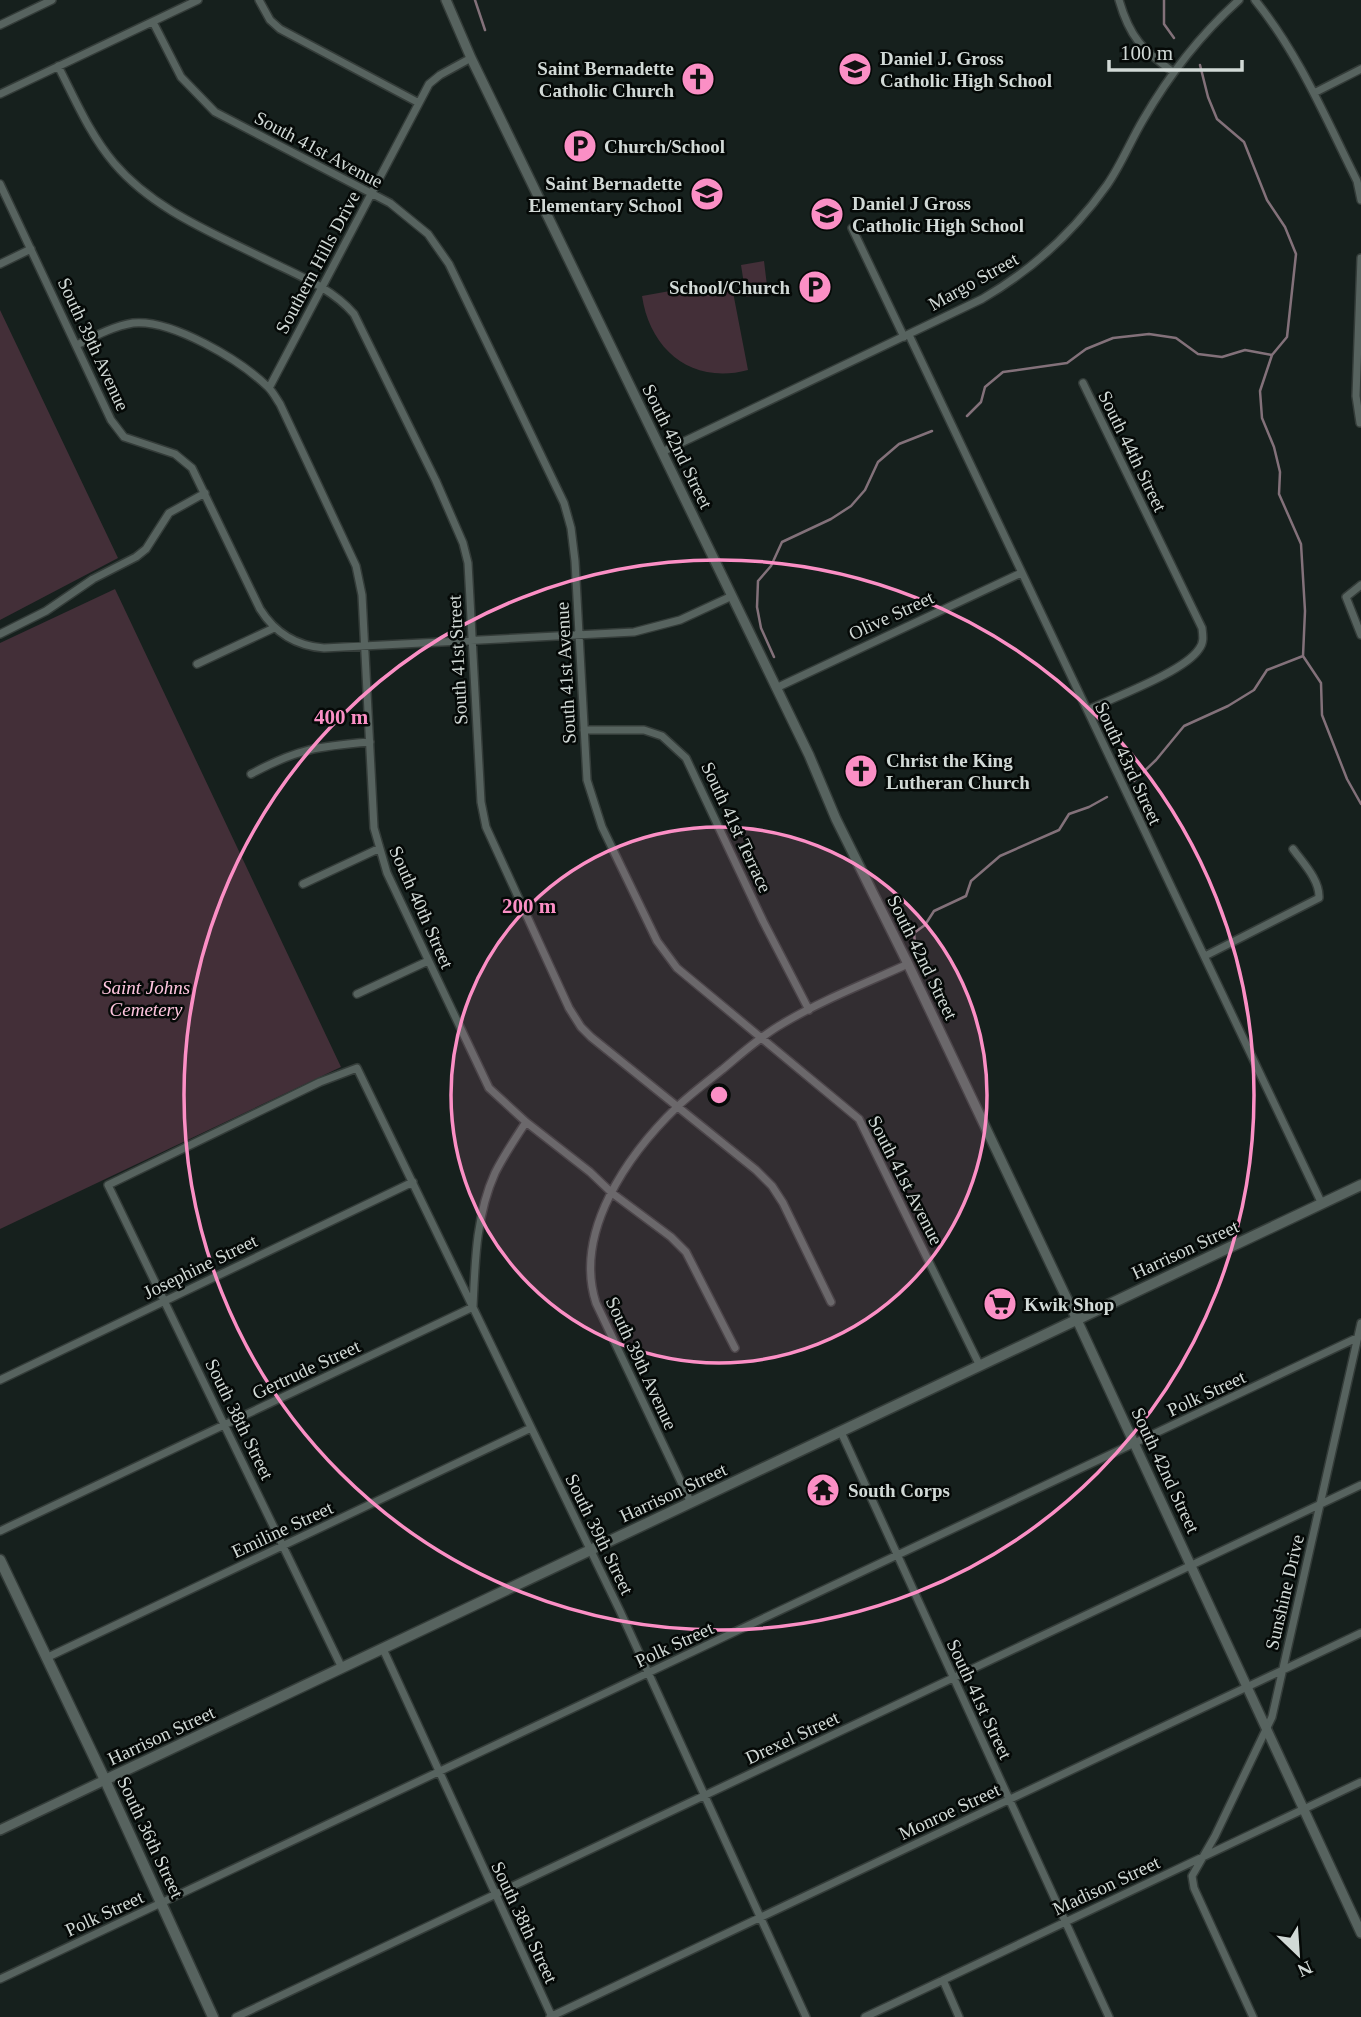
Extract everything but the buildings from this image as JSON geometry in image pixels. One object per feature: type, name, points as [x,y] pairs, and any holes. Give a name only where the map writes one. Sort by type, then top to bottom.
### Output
[{"type":"main road","name":"Harrison Street","points":[[105,1780],[1361,1185]]},
{"type":"main road","name":"South 36th Street","points":[[0,1560],[105,1780],[213,2017]]},
{"type":"street","points":[[0,24],[52,0]]},
{"type":"street","points":[[0,94],[198,0]]},
{"type":"street","points":[[259,0],[270,20],[280,29],[419,103]]},
{"type":"street","name":"South 42nd Street","points":[[446,0],[471,58],[810,755],[836,819],[1077,1320],[1361,1933]]},
{"type":"street","points":[[1119,0],[1130,32],[1138,44],[1173,72]]},
{"type":"street","name":"Margo Street","points":[[662,452],[1005,286],[1054,247],[1085,214],[1109,183],[1173,72],[1203,33],[1239,0]]},
{"type":"street","points":[[1255,0],[1292,51],[1360,188],[1361,200]]},
{"type":"street","name":"South 41st Avenue","points":[[153,22],[181,77],[215,112],[390,203],[417,224],[440,251],[458,280],[558,491],[571,528],[587,780],[593,803],[657,941],[677,968],[859,1119],[980,1366]]},
{"type":"street","name":"Southern Hills Drive","points":[[269,388],[429,84],[471,58]]},
{"type":"street","name":"South 41st Street","points":[[58,65],[99,143],[114,164],[150,198],[321,288],[344,302],[360,324],[463,543],[468,563],[481,802],[486,827],[569,1008],[581,1027],[611,1054],[678,1106],[772,1186],[831,1302]]},
{"type":"street","points":[[1314,93],[1361,69]]},
{"type":"street","name":"South 39th Avenue","points":[[0,184],[118,430],[124,436],[175,454],[192,468],[260,609],[274,628]]},
{"type":"street","name":"South 43rd Street","points":[[852,228],[1088,710],[1321,1204]]},
{"type":"street","points":[[0,264],[31,249]]},
{"type":"street","points":[[1360,423],[1356,396],[1360,364],[1361,258]]},
{"type":"street","name":"South 40th Street","points":[[77,345],[131,323],[152,323],[193,338],[244,367],[269,388],[281,404],[356,566],[362,595],[366,645],[374,828],[378,849],[489,1088],[526,1122],[590,1172],[612,1193],[671,1237],[686,1252],[735,1348]]},
{"type":"street","name":"South 44th Street","points":[[1083,383],[1202,628],[1203,640],[1190,659],[1176,668],[1088,710]]},
{"type":"street","points":[[0,634],[46,611],[93,579],[136,557],[146,549],[169,513],[205,493]]},
{"type":"street","name":"Olive Street","points":[[776,688],[1021,573]]},
{"type":"street","points":[[1361,585],[1346,597],[1361,635]]},
{"type":"street","points":[[197,664],[274,628],[287,638],[308,647],[324,648],[634,632],[660,627],[732,596]]},
{"type":"street","name":"South 41st Terrace","points":[[584,730],[644,730],[662,737],[686,758],[763,921],[809,1010]]},
{"type":"street","points":[[251,774],[305,749],[370,742]]},
{"type":"street","points":[[303,884],[378,849]]},
{"type":"street","points":[[1205,956],[1319,898],[1320,890],[1293,849]]},
{"type":"street","points":[[357,994],[428,961]]},
{"type":"street","name":"South 39th Avenue","points":[[691,1503],[601,1317],[592,1290],[589,1265],[593,1237],[612,1193],[645,1142],[678,1106],[762,1037],[809,1010],[908,964]]},
{"type":"street","name":"South 39th Street","points":[[108,1185],[320,1082],[357,1068],[590,1550],[806,2017]]},
{"type":"street","points":[[473,1307],[480,1221],[494,1176],[526,1122]]},
{"type":"street","name":"Josephine Street","points":[[0,1380],[413,1182]]},
{"type":"street","name":"South 38th Street","points":[[108,1185],[342,1668]]},
{"type":"street","name":"Gertrude Street","points":[[0,1531],[473,1307]]},
{"type":"street","name":"Sunshine Drive","points":[[1204,1856],[1272,1717],[1361,1323]]},
{"type":"street","name":"Polk Street","points":[[0,1979],[1359,1337]]},
{"type":"street","name":"Emiline Street","points":[[46,1658],[531,1428]]},
{"type":"street","name":"South 41st Street","points":[[841,1432],[1109,2017]]},
{"type":"street","name":"Drexel Street","points":[[236,2017],[1361,1485]]},
{"type":"street","name":"Monroe Street","points":[[551,2017],[1361,1633]]},
{"type":"street","name":"South 38th Street","points":[[383,1649],[551,2017]]},
{"type":"street","name":"Harrison Street","points":[[0,1830],[105,1780]]},
{"type":"street","name":"Madison Street","points":[[865,2017],[1361,1782]]},
{"type":"street","points":[[1204,1856],[1192,1876],[1194,1888],[1253,2017]]},
{"type":"street","points":[[943,1980],[959,2017]]},
{"type":"green space","points":[[764,261],[768,294],[746,297],[741,265]]},
{"type":"green space","points":[[726,281],[732,287],[748,370],[709,372],[677,359],[664,347],[654,332],[642,296]]},
{"type":"green space","points":[[0,310],[118,558],[0,620]]},
{"type":"green space","name":"Saint Johns Cemetery","points":[[115,589],[341,1067],[0,1229],[0,643]]},
{"type":"waterway","points":[[475,0],[485,30]]},
{"type":"waterway","points":[[1164,0],[1164,24],[1174,38]]},
{"type":"waterway","points":[[1200,65],[1217,119],[1244,142],[1267,200],[1285,227],[1296,254],[1287,337],[1272,355],[1260,391],[1262,418],[1274,447],[1280,472],[1279,494],[1301,544],[1305,611],[1303,656],[1321,683],[1322,715],[1347,779],[1361,804]]},
{"type":"waterway","points":[[967,416],[981,402],[985,387],[1003,372],[1067,363],[1086,349],[1113,338],[1149,334],[1176,338],[1198,354],[1222,357],[1245,350],[1272,355]]},
{"type":"waterway","points":[[774,657],[761,628],[757,607],[758,581],[771,566],[782,542],[831,519],[851,506],[865,490],[878,462],[899,444],[932,431]]},
{"type":"waterway","points":[[1134,781],[1156,760],[1184,726],[1228,706],[1254,690],[1267,670],[1303,656]]},
{"type":"waterway","points":[[916,954],[914,933],[925,925],[934,911],[966,896],[971,881],[1000,856],[1059,830],[1069,814],[1107,797]]},
{"type":"place","name":"Daniel J. Gross Catholic High School","points":[[855,69]]},
{"type":"place","name":"Saint Bernadette Catholic Church","points":[[698,79]]},
{"type":"place","name":"Church/School","points":[[580,146]]},
{"type":"place","name":"Saint Bernadette Elementary School","points":[[707,194]]},
{"type":"place","name":"Daniel J Gross Catholic High School","points":[[827,214]]},
{"type":"place","name":"School/Church","points":[[815,287]]},
{"type":"place","name":"Christ the King Lutheran Church","points":[[861,771]]},
{"type":"place","name":"Kwik Shop","points":[[1000,1304]]},
{"type":"place","name":"South Corps","points":[[823,1490]]}]
